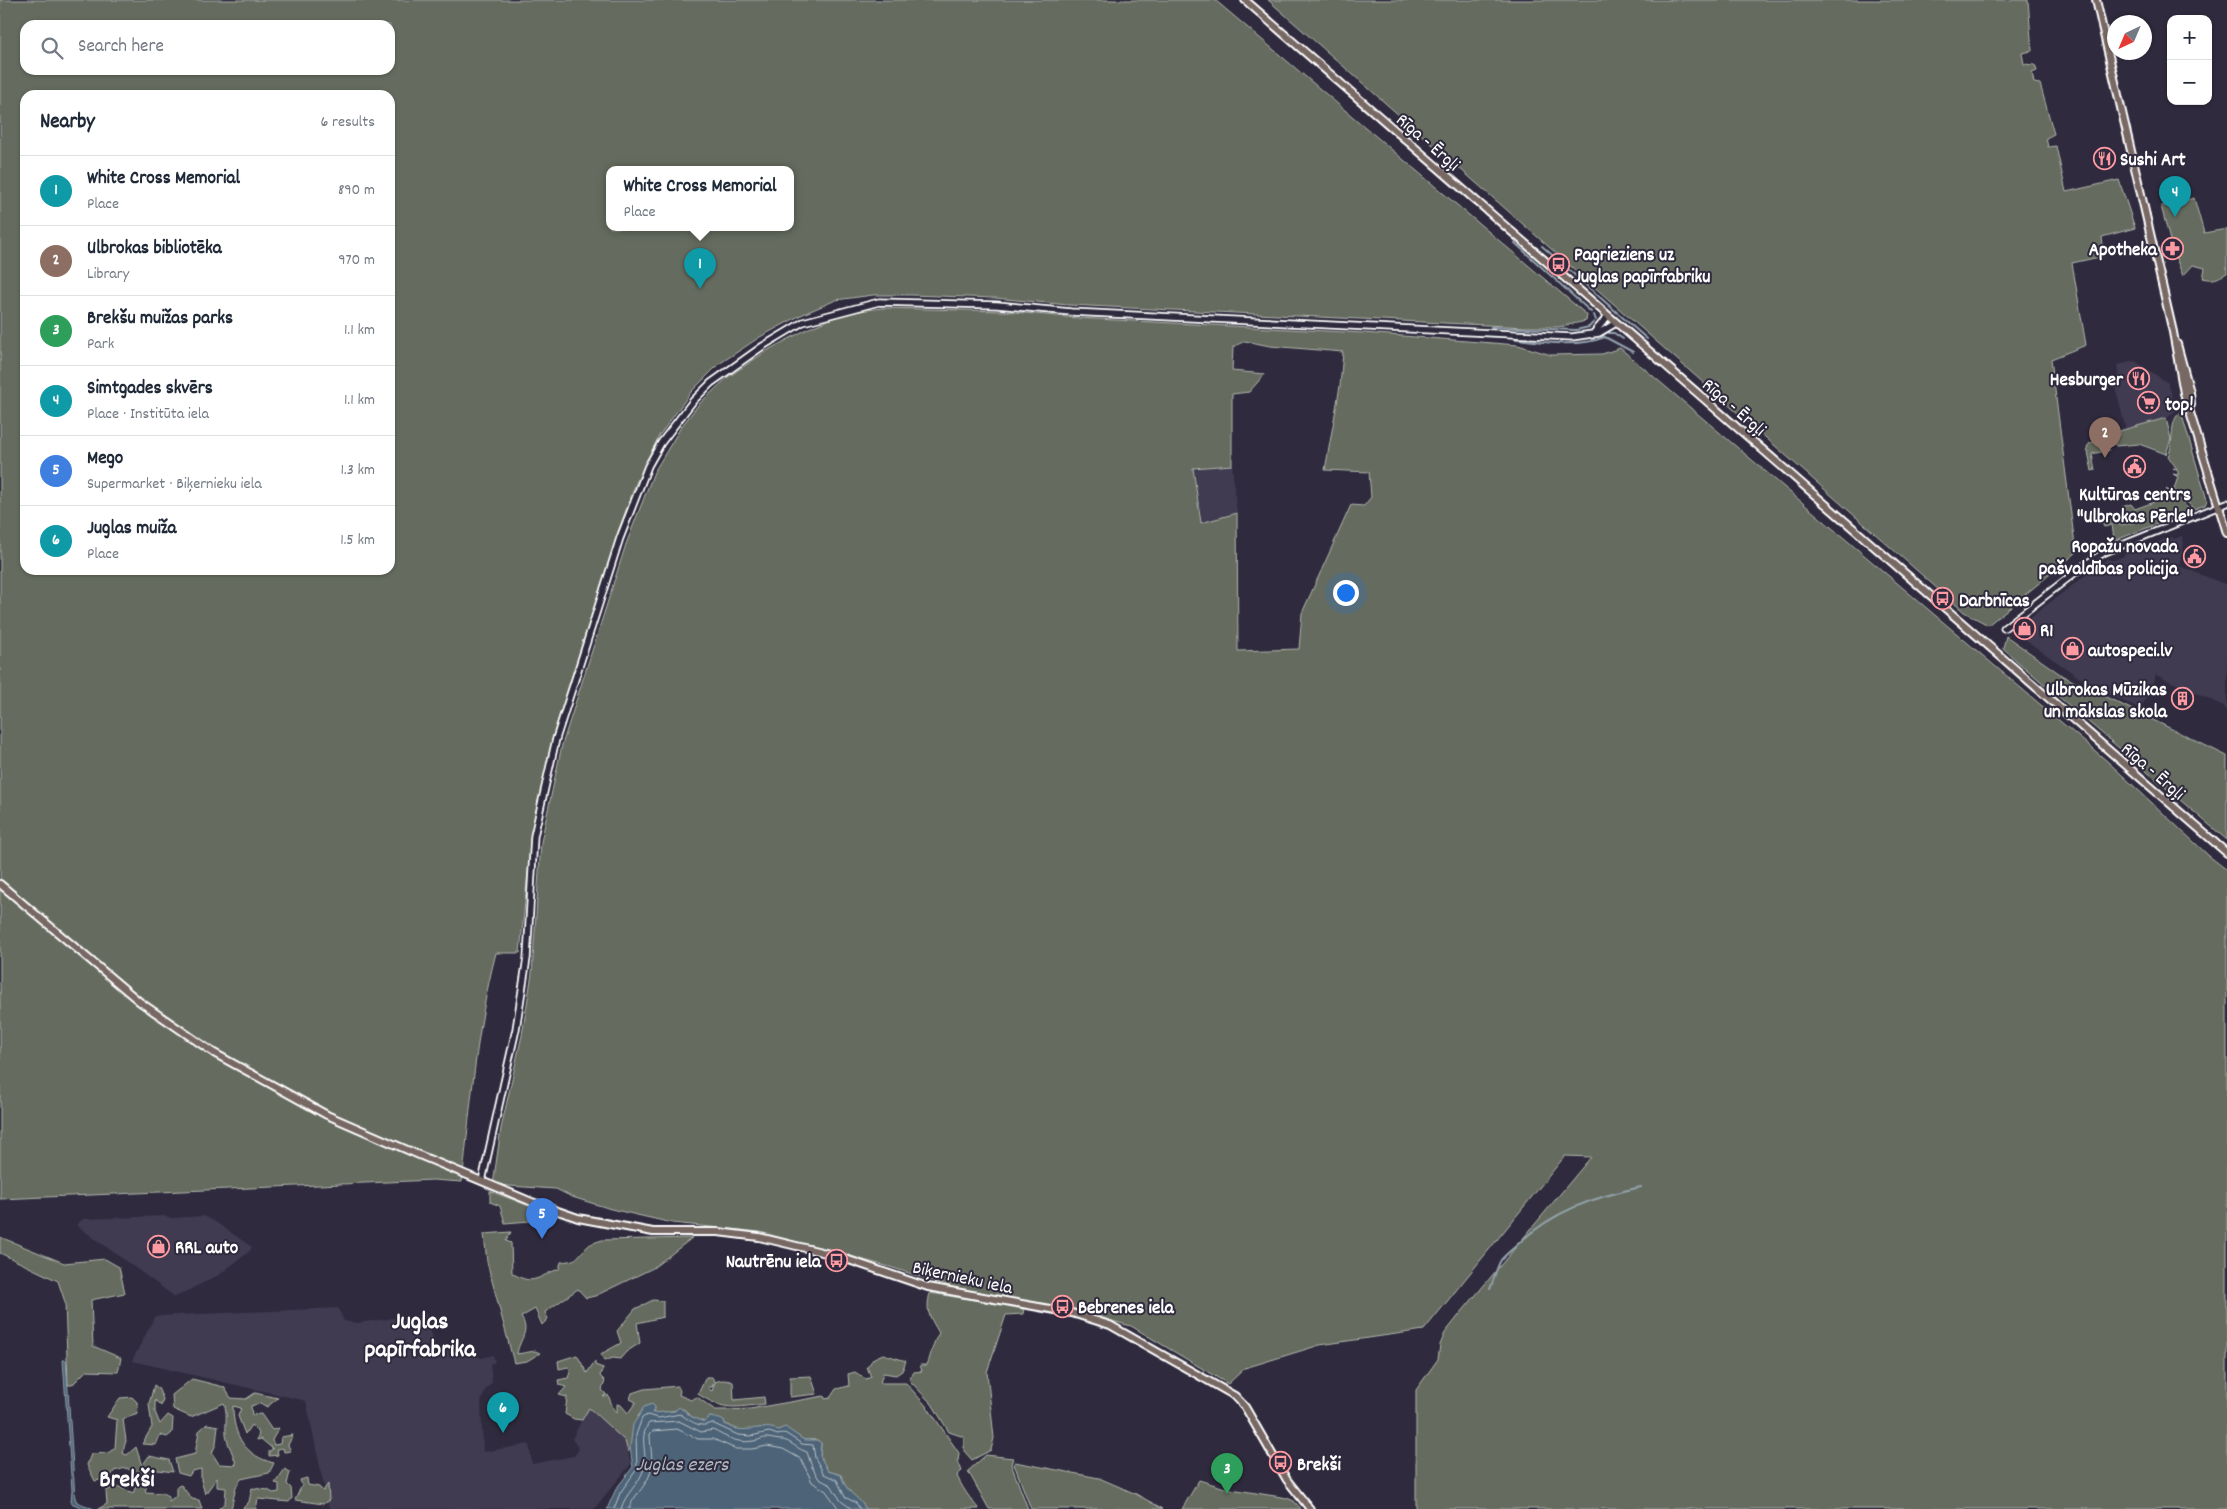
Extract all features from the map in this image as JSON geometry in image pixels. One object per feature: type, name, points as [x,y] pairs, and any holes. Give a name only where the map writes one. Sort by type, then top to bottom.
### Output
[{"type":"main road","name":"Rīga - Ērgļi","points":[[1244,0],[2226,851]]},
{"type":"main road","points":[[2096,0],[2173,332],[2190,392],[2191,412],[2227,533]]},
{"type":"main road","points":[[482,1182],[516,1028],[526,958],[534,836],[556,738],[620,538],[648,466],[675,423],[693,401],[723,373],[803,322],[879,302],[997,304],[1071,312],[1572,337],[1604,332],[1616,323]]},
{"type":"main road","points":[[1592,335],[1608,316]]},
{"type":"main road","points":[[2004,628],[2094,558],[2227,503]]},
{"type":"main road","name":"Biķernieku iela","points":[[0,884],[140,1002],[214,1054],[328,1115],[482,1182],[571,1216],[618,1228],[653,1232],[718,1232],[759,1238],[834,1255],[928,1287],[1072,1313],[1110,1325],[1235,1396],[1245,1408],[1287,1480],[1310,1509]]},
{"type":"shaded area","points":[[2135,361],[2168,383],[2177,410],[2163,421],[2126,430],[2113,378],[2118,376],[2117,365]]},
{"type":"shaded area","points":[[1232,465],[1237,513],[1201,524],[1193,468]]},
{"type":"shaded area","points":[[2182,536],[2184,544],[2179,566],[2227,585],[2227,713],[2224,706],[2156,675],[2141,709],[2096,689],[2012,631],[2107,559],[2114,560],[2124,556],[2124,553],[2172,537],[2174,539]]},
{"type":"shaded area","points":[[163,1216],[173,1218],[204,1216],[252,1247],[250,1251],[219,1275],[175,1297],[76,1225],[83,1219]]},
{"type":"shaded area","points":[[338,1308],[344,1321],[357,1323],[426,1314],[437,1352],[461,1346],[481,1358],[493,1355],[495,1362],[490,1364],[492,1382],[485,1391],[481,1403],[483,1452],[529,1444],[532,1464],[574,1456],[579,1449],[572,1439],[588,1407],[625,1441],[631,1464],[594,1509],[329,1509],[306,1401],[132,1361],[155,1316]]},
{"type":"green space","points":[[0,0],[1215,0],[1587,315],[1586,321],[1559,327],[1527,327],[1068,305],[995,298],[873,295],[836,300],[801,315],[760,337],[719,364],[691,392],[659,436],[636,483],[618,532],[554,732],[532,830],[520,953],[496,953],[489,981],[475,1067],[462,1182],[433,1180],[0,1199]]},
{"type":"green space","points":[[1268,0],[2028,0],[2032,51],[2022,53],[2024,64],[2035,65],[2037,71],[2032,73],[2034,83],[2040,84],[2054,134],[2046,138],[2048,147],[2056,146],[2066,192],[2119,180],[2135,228],[2102,237],[2104,256],[2072,263],[2086,345],[2051,359],[2076,553],[1988,625],[1964,612]]},
{"type":"green space","points":[[2194,198],[2204,233],[2227,229],[2227,273],[2216,278],[2203,278],[2205,268],[2193,265],[2183,276],[2172,248],[2161,206]]},
{"type":"green space","points":[[882,308],[1004,311],[1077,318],[1364,333],[1518,345],[1551,355],[1602,354],[1620,348],[2107,761],[2209,856],[2227,870],[2227,1509],[1416,1509],[1416,1390],[1438,1359],[1440,1345],[1445,1333],[1591,1157],[1565,1156],[1424,1330],[1320,1345],[1245,1368],[1228,1384],[1131,1326],[1063,1308],[971,1293],[890,1267],[760,1232],[672,1223],[611,1209],[572,1197],[556,1189],[493,1185],[501,1128],[522,1035],[532,973],[541,842],[562,745],[626,544],[654,472],[681,427],[699,404],[728,377],[768,350],[809,328],[845,313]],"holes":[[[1245,341],[1270,346],[1343,352],[1340,386],[1325,470],[1369,472],[1371,497],[1364,506],[1351,505],[1302,613],[1299,649],[1238,651],[1237,513],[1201,523],[1193,468],[1232,465],[1232,394],[1249,392],[1265,374],[1232,371],[1233,347]]]},
{"type":"green space","points":[[2181,412],[2207,500],[2205,505],[2194,509],[2174,489],[2178,477],[2173,474],[2178,475],[2178,471],[2173,468],[2177,469],[2168,456],[2174,421]]},
{"type":"green space","points":[[2166,418],[2171,439],[2166,454],[2139,444],[2116,446],[2111,437],[2119,435],[2119,431]]},
{"type":"green space","points":[[2106,441],[2109,450],[2092,454],[2095,470],[2092,471],[2087,447],[2090,443]]},
{"type":"green space","points":[[2166,489],[2171,492],[2173,491],[2190,511],[2106,544],[2106,541],[2114,539],[2112,525],[2104,527],[2102,523],[2110,520],[2120,525],[2133,523],[2130,516],[2124,517],[2122,507],[2131,504],[2135,509],[2154,502],[2152,499],[2156,501],[2160,499],[2155,495],[2161,499],[2166,496],[2160,492],[2167,496],[2170,494]]},
{"type":"green space","points":[[2006,636],[2063,676],[2227,756],[2227,840],[2018,662],[2003,648]]},
{"type":"green space","points":[[490,1191],[531,1207],[530,1221],[505,1223],[500,1206],[490,1202]]},
{"type":"green space","points":[[511,1232],[506,1241],[511,1243],[512,1273],[531,1280],[559,1269],[561,1262],[577,1258],[590,1244],[602,1240],[692,1238],[653,1268],[595,1296],[586,1298],[578,1289],[545,1312],[548,1319],[542,1325],[535,1309],[521,1317],[524,1322],[525,1331],[517,1354],[535,1351],[540,1353],[527,1361],[514,1363],[487,1262],[484,1234]]},
{"type":"green space","points":[[0,1237],[64,1263],[105,1259],[119,1267],[125,1293],[91,1300],[93,1346],[121,1358],[118,1372],[86,1371],[72,1385],[68,1385],[65,1302],[58,1281],[0,1253]]},
{"type":"green space","points":[[930,1293],[1024,1308],[1023,1314],[1006,1315],[987,1372],[994,1438],[991,1450],[972,1460],[964,1451],[964,1437],[949,1432],[932,1404],[909,1380],[914,1372],[922,1371],[920,1365],[927,1365],[939,1333],[928,1310]]},
{"type":"green space","points":[[653,1300],[663,1301],[663,1317],[637,1323],[640,1343],[626,1352],[620,1359],[613,1358],[604,1361],[601,1354],[621,1343],[617,1331],[635,1309]]},
{"type":"green space","points":[[883,1354],[906,1361],[902,1371],[896,1375],[883,1373],[880,1383],[906,1383],[928,1408],[959,1453],[958,1461],[962,1471],[957,1475],[958,1478],[979,1509],[866,1509],[843,1482],[841,1475],[828,1471],[820,1457],[821,1443],[817,1440],[804,1440],[785,1428],[778,1430],[759,1428],[750,1431],[739,1430],[710,1417],[704,1422],[692,1417],[684,1409],[659,1413],[644,1411],[638,1416],[632,1445],[628,1452],[625,1441],[589,1408],[582,1420],[574,1419],[565,1414],[567,1397],[559,1395],[566,1387],[559,1385],[558,1380],[568,1378],[571,1369],[568,1367],[559,1369],[558,1361],[577,1355],[587,1373],[595,1361],[595,1365],[603,1368],[600,1376],[605,1381],[602,1390],[606,1394],[603,1397],[608,1395],[614,1410],[617,1412],[617,1404],[621,1405],[628,1413],[636,1402],[630,1399],[632,1393],[644,1389],[678,1386],[679,1395],[691,1400],[697,1397],[715,1410],[750,1409],[824,1396],[825,1399],[830,1398],[836,1389],[849,1386],[848,1374],[855,1372],[866,1379],[871,1377],[867,1367],[874,1358]]},
{"type":"green space","points":[[811,1376],[817,1394],[790,1397],[790,1377]]},
{"type":"green space","points":[[706,1377],[712,1377],[714,1381],[712,1387],[708,1387],[712,1391],[715,1382],[729,1381],[733,1382],[734,1400],[764,1397],[765,1404],[730,1407],[716,1404],[698,1394]]},
{"type":"green space","points":[[192,1379],[224,1387],[231,1398],[246,1399],[255,1393],[278,1398],[267,1407],[260,1403],[251,1406],[252,1415],[261,1414],[272,1430],[279,1428],[272,1440],[274,1445],[280,1444],[281,1437],[293,1435],[288,1445],[291,1451],[284,1452],[283,1448],[277,1449],[278,1455],[269,1456],[269,1451],[273,1449],[261,1439],[257,1440],[259,1433],[251,1425],[245,1434],[238,1416],[241,1408],[233,1406],[235,1427],[248,1450],[264,1460],[274,1463],[269,1473],[241,1479],[236,1487],[231,1509],[218,1509],[225,1503],[226,1488],[217,1487],[217,1478],[205,1494],[201,1480],[201,1469],[192,1471],[189,1476],[178,1473],[175,1459],[195,1454],[199,1431],[207,1424],[218,1426],[216,1444],[212,1453],[219,1464],[236,1465],[227,1438],[224,1403],[191,1417],[173,1409],[172,1395]]},
{"type":"green space","points":[[154,1385],[158,1388],[163,1399],[161,1406],[155,1400],[155,1412],[160,1424],[168,1415],[173,1418],[172,1433],[167,1437],[160,1435],[156,1445],[142,1444],[152,1427],[149,1404]]},
{"type":"green space","points":[[132,1397],[137,1402],[138,1414],[123,1419],[126,1441],[122,1453],[127,1455],[136,1447],[142,1466],[149,1456],[169,1460],[173,1472],[151,1469],[145,1492],[163,1493],[169,1496],[169,1501],[176,1496],[176,1487],[181,1485],[192,1499],[199,1500],[202,1509],[98,1509],[107,1504],[106,1491],[117,1486],[133,1493],[141,1475],[126,1468],[114,1471],[110,1478],[95,1481],[87,1465],[91,1454],[108,1453],[115,1448],[117,1420],[107,1417],[120,1398]]},
{"type":"green space","points":[[986,1455],[1013,1458],[1011,1464],[1028,1509],[989,1509],[968,1471]]},
{"type":"green space","points":[[1015,1462],[1099,1478],[1136,1494],[1163,1509],[1031,1509],[1014,1464]]},
{"type":"green space","points":[[285,1469],[290,1472],[287,1484],[291,1488],[292,1498],[289,1502],[258,1499],[256,1509],[242,1509],[249,1502],[252,1488],[268,1490],[273,1493],[279,1492],[279,1484],[275,1483]]},
{"type":"green space","points":[[307,1478],[308,1485],[319,1487],[323,1491],[328,1484],[329,1500],[323,1504],[295,1500],[302,1485],[300,1480]]},
{"type":"green space","points":[[1199,1480],[1225,1488],[1287,1498],[1294,1501],[1301,1509],[1182,1509]]},
{"type":"water","points":[[63,1360],[66,1360],[75,1498],[77,1502],[94,1509],[86,1509],[71,1503],[72,1490]]},
{"type":"water","name":"Juglas ezers","points":[[652,1404],[655,1407],[652,1413],[675,1411],[679,1407],[692,1417],[704,1422],[710,1417],[724,1420],[725,1424],[732,1428],[745,1430],[771,1428],[778,1430],[785,1427],[804,1440],[817,1440],[821,1443],[820,1456],[828,1471],[841,1475],[843,1482],[866,1509],[607,1509],[616,1489],[633,1467],[630,1448],[633,1425],[644,1407]]},
{"type":"waterway","points":[[1515,243],[1591,312]]},
{"type":"waterway","points":[[1542,246],[1647,339]]},
{"type":"waterway","points":[[1594,315],[1596,320]]},
{"type":"waterway","points":[[1491,327],[1576,330],[1589,327],[1594,322]]},
{"type":"waterway","points":[[1609,333],[1614,333],[1623,339]]},
{"type":"waterway","points":[[1603,336],[1633,352]]},
{"type":"waterway","points":[[1516,339],[1550,343],[1572,343],[1605,337]]},
{"type":"waterway","points":[[1490,1289],[1501,1260],[1531,1232],[1575,1207],[1607,1195],[1641,1187]]},
{"type":"place","name":"Sushi Art","points":[[2104,158]]},
{"type":"place","name":"Simtgades skvērs","points":[[2175,217]]},
{"type":"place","name":"Apotheka","points":[[2173,248]]},
{"type":"place","name":"Pagrieziens uz Juglas papīrfabriku","points":[[1558,264]]},
{"type":"place","name":"White Cross Memorial","points":[[700,289]]},
{"type":"place","name":"Hesburger","points":[[2139,378]]},
{"type":"place","name":"top!","points":[[2149,403]]},
{"type":"place","name":"Ulbrokas bibliotēka","points":[[2105,458]]},
{"type":"place","name":"Kultūras centrs \"Ulbrokas Pērle\"","points":[[2135,467]]},
{"type":"place","name":"Ropažu novada pašvaldības policija","points":[[2194,556]]},
{"type":"place","name":"Darbnīcas","points":[[1943,599]]},
{"type":"place","name":"R1","points":[[2024,629]]},
{"type":"place","name":"autospeci.lv","points":[[2072,649]]},
{"type":"place","name":"Ulbrokas Mūzikas un mākslas skola","points":[[2183,699]]},
{"type":"place","name":"Mego","points":[[542,1239]]},
{"type":"place","name":"RRL auto","points":[[159,1246]]},
{"type":"place","name":"Nautrēnu iela","points":[[837,1260]]},
{"type":"place","name":"Bebrenes iela","points":[[1062,1306]]},
{"type":"place","name":"Juglas muiža","points":[[503,1433]]},
{"type":"place","name":"Brekši","points":[[1281,1463]]},
{"type":"place","name":"Brekšu muižas parks","points":[[1227,1494]]},
{"type":"district","name":"Juglas papīrfabrika","points":[[420,1334]]},
{"type":"district","name":"Brekši","points":[[127,1478]]}]
